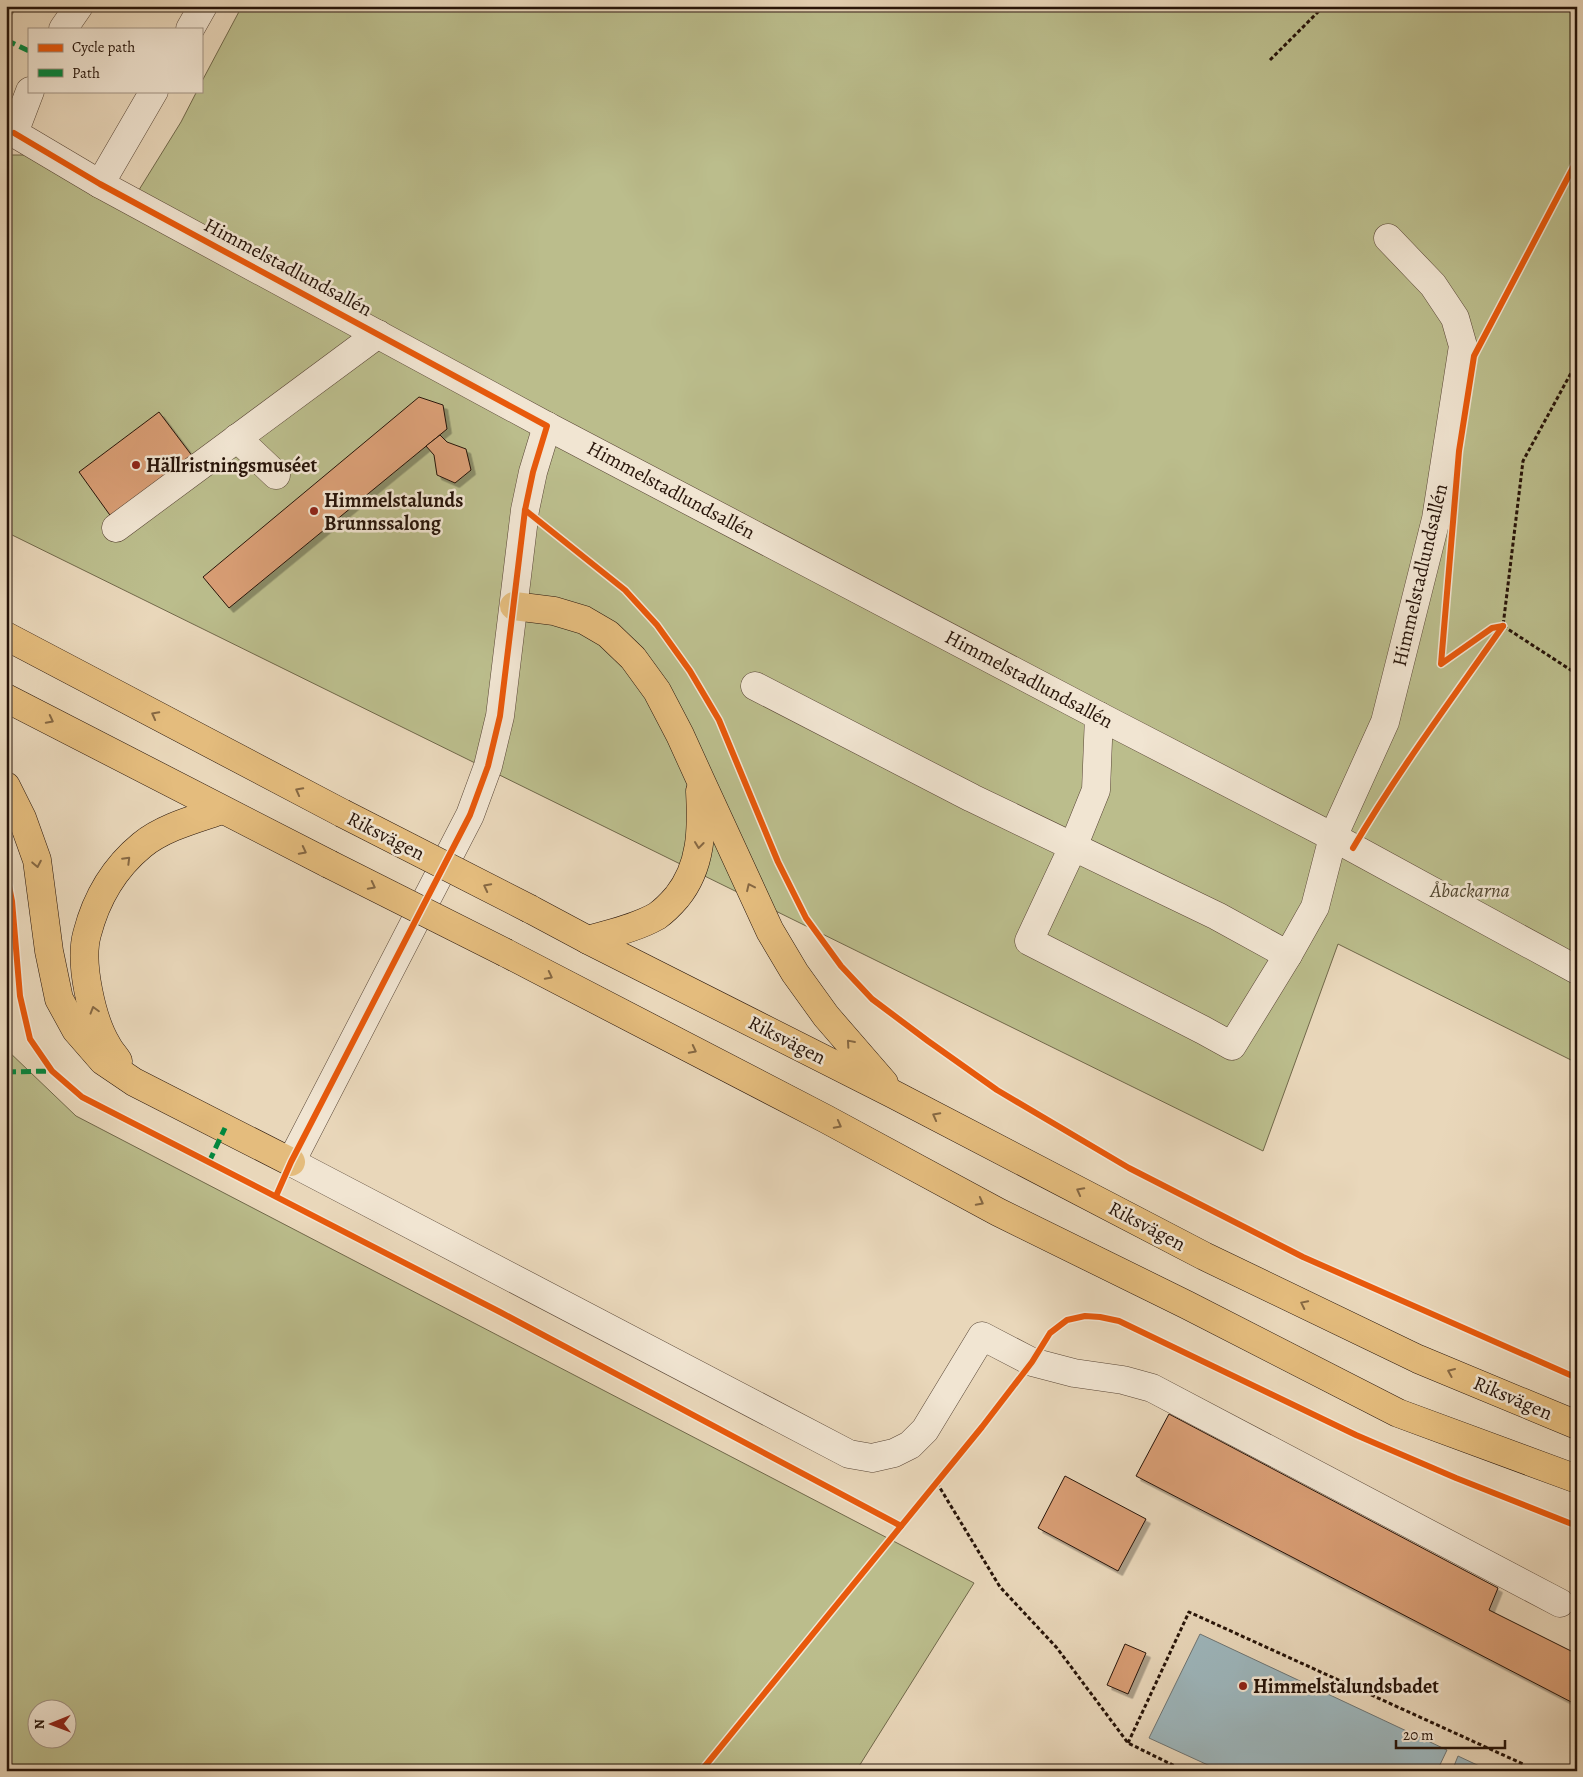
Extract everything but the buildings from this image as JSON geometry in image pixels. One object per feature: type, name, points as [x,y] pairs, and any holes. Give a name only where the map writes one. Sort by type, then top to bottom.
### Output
[{"type":"highway","points":[[514,606],[554,611],[584,620],[608,634],[633,658],[657,691],[680,735],[770,931],[795,973],[826,1016],[893,1094]]},
{"type":"highway","name":"Riksvägen","points":[[6,636],[342,813],[893,1094],[1204,1256],[1418,1359],[1577,1425]]},
{"type":"highway","points":[[6,698],[222,810],[506,953],[826,1119],[998,1212],[1398,1412],[1577,1479]]},
{"type":"highway","points":[[588,940],[636,926],[659,915],[673,902],[687,884],[698,853],[702,824],[700,780]]},
{"type":"highway","points":[[6,786],[22,818],[37,860],[49,951],[59,999],[76,1030],[103,1061],[134,1082],[291,1162]]},
{"type":"highway","points":[[134,1082],[107,1045],[94,1012],[85,970],[86,936],[101,893],[123,863],[144,844],[179,824],[222,810]]},
{"type":"street","points":[[64,28],[79,6]]},
{"type":"street","points":[[191,28],[203,6]]},
{"type":"street","name":"Himmelstadlundsallén","points":[[30,92],[14,133],[100,184],[548,426],[1333,837],[1577,970]]},
{"type":"street","points":[[100,184],[153,92]]},
{"type":"street","name":"Himmelstadlundsallén","points":[[1072,846],[1029,941],[1232,1046],[1315,907],[1333,837],[1384,722],[1436,518],[1463,346],[1455,318],[1433,285],[1388,238]]},
{"type":"street","points":[[116,528],[378,334]]},
{"type":"street","points":[[548,426],[532,472],[525,510],[500,716],[488,766],[470,815],[291,1162],[849,1454],[872,1458],[894,1453],[910,1446],[925,1430],[982,1336],[1032,1362],[1074,1373],[1123,1380],[1152,1388],[1560,1603]]},
{"type":"street","points":[[237,438],[276,475]]},
{"type":"street","points":[[755,686],[972,798],[1216,916],[1288,955]]},
{"type":"street","points":[[1072,846],[1096,790],[1099,716]]},
{"type":"path","points":[[1270,60],[1324,6]]},
{"type":"path","points":[[1498,634],[1503,626],[1523,460],[1577,362]]},
{"type":"path","points":[[1503,626],[1577,674]]},
{"type":"path","points":[[937,1483],[1000,1587],[1057,1648],[1128,1743],[1184,1771]]},
{"type":"path","points":[[1128,1743],[1189,1612],[1523,1764],[1520,1771]]},
{"type":"green space","points":[[6,6],[18,6],[6,23]]},
{"type":"green space","name":"Åbackarna","points":[[242,6],[1577,6],[1577,1063],[1338,944],[1263,1151],[6,532],[6,155],[26,155],[129,206],[181,122],[196,92],[202,92],[202,81]]},
{"type":"green space","points":[[6,1049],[76,1116],[974,1583],[856,1771],[6,1771]]},
{"type":"water","name":"Himmelstalundsbadet","points":[[1200,1634],[1447,1750],[1437,1771],[1221,1771],[1149,1738]]},
{"type":"water","points":[[1458,1756],[1490,1771],[1452,1771]]},
{"type":"marked path","points":[[6,40],[28,51]]},
{"type":"marked path","points":[[6,1072],[52,1071]]},
{"type":"marked path","points":[[209,1162],[225,1128]]},
{"type":"cycle path","points":[[14,133],[100,184],[547,426],[533,472],[525,510],[500,716],[488,766],[470,815],[291,1162],[276,1196]]},
{"type":"cycle path","points":[[1503,626],[1492,628],[1441,664],[1459,451],[1474,356],[1577,160]]},
{"type":"cycle path","points":[[525,510],[625,590],[657,625],[690,671],[719,720],[778,862],[806,918],[841,966],[872,999],[997,1090],[1129,1168],[1303,1257],[1577,1378]]},
{"type":"cycle path","points":[[1353,848],[1407,763],[1503,626]]},
{"type":"cycle path","points":[[6,871],[12,901],[20,996],[30,1039],[52,1071],[82,1097],[500,1312],[901,1526]]},
{"type":"cycle path","points":[[701,1771],[982,1427],[1032,1362],[1050,1333],[1067,1320],[1085,1316],[1119,1321],[1356,1435],[1456,1478],[1577,1526]]},
{"type":"place","name":"Hällristningsmuséet","points":[[136,465]]},
{"type":"place","name":"Himmelstalunds Brunnssalong","points":[[314,511]]},
{"type":"place","name":"Himmelstalundsbadet","points":[[1243,1686]]}]
